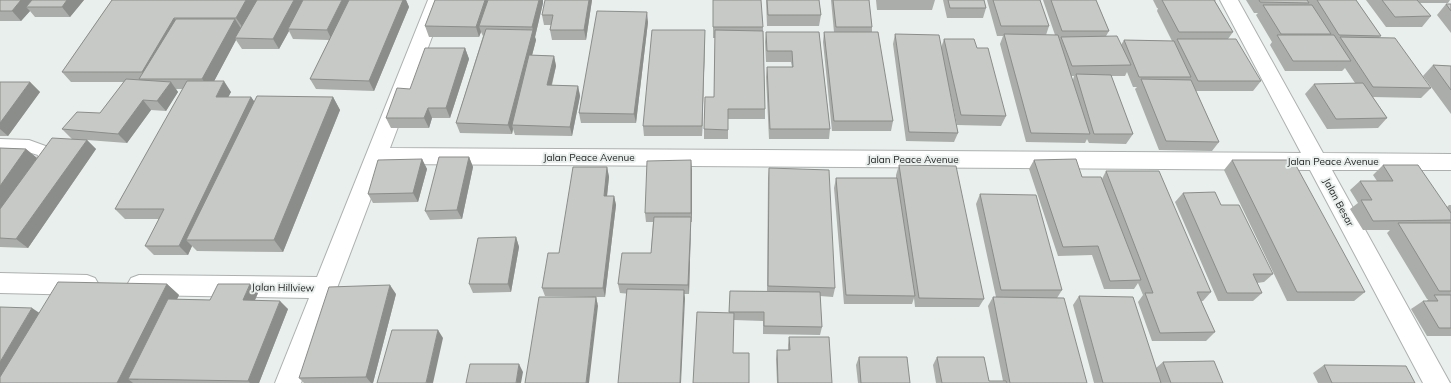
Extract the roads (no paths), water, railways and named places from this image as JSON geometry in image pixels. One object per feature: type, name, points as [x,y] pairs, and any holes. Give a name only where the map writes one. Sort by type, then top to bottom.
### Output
[{"type":"street","points":[[288,383],[437,0]]},
{"type":"street","name":"Jalan Besar","points":[[1229,0],[1437,383]]},
{"type":"street","name":"Jalan Peace Avenue","points":[[376,156],[1451,162]]},
{"type":"street","name":"Jalan Hillview","points":[[0,284],[325,288]]},
{"type":"lane","points":[[0,145],[25,145],[37,147],[46,152],[45,167],[36,178]]}]
